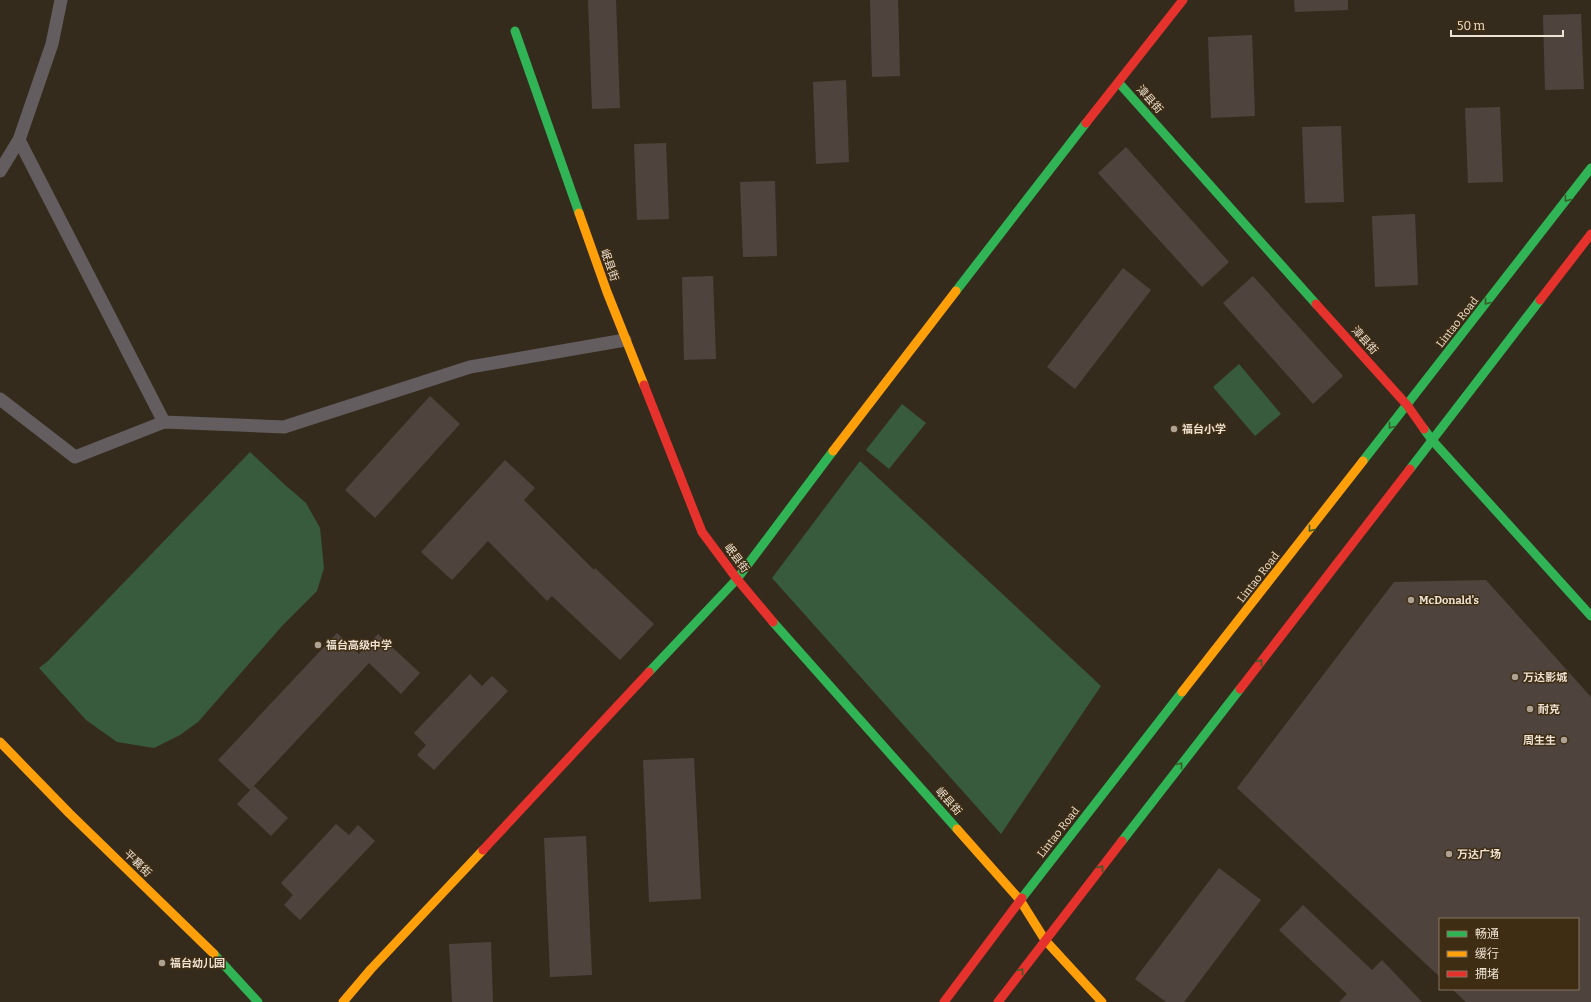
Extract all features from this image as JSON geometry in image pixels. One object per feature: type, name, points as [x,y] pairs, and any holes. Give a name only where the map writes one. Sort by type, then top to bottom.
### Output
[{"type":"street","points":[[0,172],[19,140],[52,44],[61,0]]},
{"type":"street","points":[[343,1002],[371,969],[737,579],[874,395],[1183,0]]},
{"type":"street","name":"岷县街","points":[[515,31],[625,340],[702,532],[737,579],[794,646],[1020,900],[1045,940],[1102,1002]]},
{"type":"street","name":"漳县街","points":[[1119,83],[1407,405],[1432,440],[1591,616]]},
{"type":"street","points":[[19,140],[164,422]]},
{"type":"street","name":"Lintao Road","points":[[944,1002],[1020,900],[1591,168]]},
{"type":"street","points":[[998,1002],[1591,234]]},
{"type":"street","points":[[0,399],[75,457],[164,422],[284,427],[470,367],[625,340]]},
{"type":"street","name":"平襄街","points":[[0,742],[69,814],[212,951],[258,1002]]},
{"type":"green space","points":[[1239,364],[1281,414],[1255,436],[1213,387]]},
{"type":"green space","points":[[902,404],[926,423],[889,469],[866,450]]},
{"type":"green space","points":[[250,452],[306,503],[320,528],[324,568],[317,591],[283,625],[198,722],[180,735],[154,748],[117,742],[86,720],[39,668],[48,661]]},
{"type":"green space","points":[[860,461],[1101,686],[1001,834],[772,578]]},
{"type":"building","points":[[588,0],[616,0],[620,108],[592,109]]},
{"type":"building","points":[[870,0],[898,0],[900,76],[872,77]]},
{"type":"building","points":[[1294,0],[1348,0],[1348,10],[1295,12]]},
{"type":"building","points":[[1581,14],[1584,89],[1545,90],[1543,15]]},
{"type":"building","points":[[1252,35],[1255,116],[1211,118],[1208,37]]},
{"type":"building","points":[[846,80],[849,162],[816,164],[813,82]]},
{"type":"building","points":[[1500,107],[1503,182],[1468,183],[1465,108]]},
{"type":"building","points":[[1341,126],[1344,202],[1305,203],[1302,127]]},
{"type":"building","points":[[666,143],[669,219],[637,220],[634,144]]},
{"type":"building","points":[[1126,147],[1229,262],[1202,287],[1098,173]]},
{"type":"building","points":[[775,181],[777,256],[743,257],[740,182]]},
{"type":"building","points":[[1415,214],[1418,285],[1375,287],[1372,216]]},
{"type":"building","points":[[1123,268],[1151,290],[1075,389],[1047,367]]},
{"type":"building","points":[[713,276],[716,359],[684,360],[682,277]]},
{"type":"building","points":[[1253,276],[1343,376],[1313,404],[1223,303]]},
{"type":"building","points":[[430,396],[460,424],[375,518],[345,490]]},
{"type":"building","points":[[505,460],[535,488],[524,500],[594,570],[595,568],[654,624],[620,660],[552,596],[547,601],[488,541],[452,580],[421,552]]},
{"type":"building","name":"万达广场","points":[[1486,580],[1591,697],[1591,1002],[1466,1002],[1453,990],[1579,990],[1579,918],[1439,918],[1439,976],[1237,788],[1394,582]]},
{"type":"building","points":[[337,633],[359,654],[378,634],[420,673],[401,694],[369,663],[250,790],[218,760]]},
{"type":"building","points":[[470,674],[482,686],[492,676],[508,691],[434,770],[417,755],[426,745],[414,733]]},
{"type":"building","points":[[694,758],[701,899],[649,902],[643,760]]},
{"type":"building","points":[[254,786],[288,818],[271,836],[237,804]]},
{"type":"building","points":[[336,824],[349,835],[358,825],[375,841],[300,920],[284,905],[293,895],[281,883]]},
{"type":"building","points":[[586,836],[592,975],[550,977],[544,838]]},
{"type":"building","points":[[1219,868],[1261,900],[1184,1002],[1166,1002],[1135,979]]},
{"type":"building","points":[[1303,905],[1372,970],[1382,960],[1422,1002],[1339,1002],[1347,994],[1279,930]]},
{"type":"building","points":[[491,942],[493,1002],[452,1002],[449,944]]},
{"type":"traffic: fast","points":[[515,31],[579,213]]},
{"type":"traffic: fast","points":[[1119,83],[1316,304]]},
{"type":"traffic: fast","points":[[956,291],[1086,123]]},
{"type":"traffic: fast","points":[[1363,461],[1591,168]]},
{"type":"traffic: fast","points":[[1410,469],[1540,300]]},
{"type":"traffic: fast","points":[[1424,429],[1432,440],[1591,616]]},
{"type":"traffic: fast","points":[[649,672],[737,579],[833,451]]},
{"type":"traffic: fast","points":[[773,622],[957,829]]},
{"type":"traffic: fast","points":[[1122,841],[1240,689]]},
{"type":"traffic: fast","points":[[1022,898],[1182,692]]},
{"type":"traffic: fast","points":[[214,954],[258,1002]]},
{"type":"traffic: slow","points":[[579,213],[607,292],[644,385]]},
{"type":"traffic: slow","points":[[833,451],[956,291]]},
{"type":"traffic: slow","points":[[1182,692],[1363,461]]},
{"type":"traffic: slow","points":[[0,742],[69,813],[214,954]]},
{"type":"traffic: slow","points":[[957,829],[1020,900],[1045,940],[1102,1002]]},
{"type":"traffic: slow","points":[[343,1002],[371,969],[483,850]]},
{"type":"traffic: jam","points":[[1086,123],[1183,0]]},
{"type":"traffic: jam","points":[[1540,300],[1591,234]]},
{"type":"traffic: jam","points":[[1316,304],[1407,405],[1424,429]]},
{"type":"traffic: jam","points":[[644,385],[702,532],[737,579],[773,622]]},
{"type":"traffic: jam","points":[[1240,689],[1410,469]]},
{"type":"traffic: jam","points":[[483,850],[649,672]]},
{"type":"traffic: jam","points":[[998,1002],[1122,841]]},
{"type":"traffic: jam","points":[[944,1002],[1022,898]]},
{"type":"place","name":"福台小学","points":[[1174,429]]},
{"type":"place","name":"McDonald's","points":[[1411,600]]},
{"type":"place","name":"福台高级中学","points":[[318,645]]},
{"type":"place","name":"万达影城","points":[[1515,677]]},
{"type":"place","name":"耐克","points":[[1530,709]]},
{"type":"place","name":"周生生","points":[[1564,740]]},
{"type":"place","name":"万达广场","points":[[1449,854]]},
{"type":"place","name":"福台幼儿园","points":[[162,963]]}]
